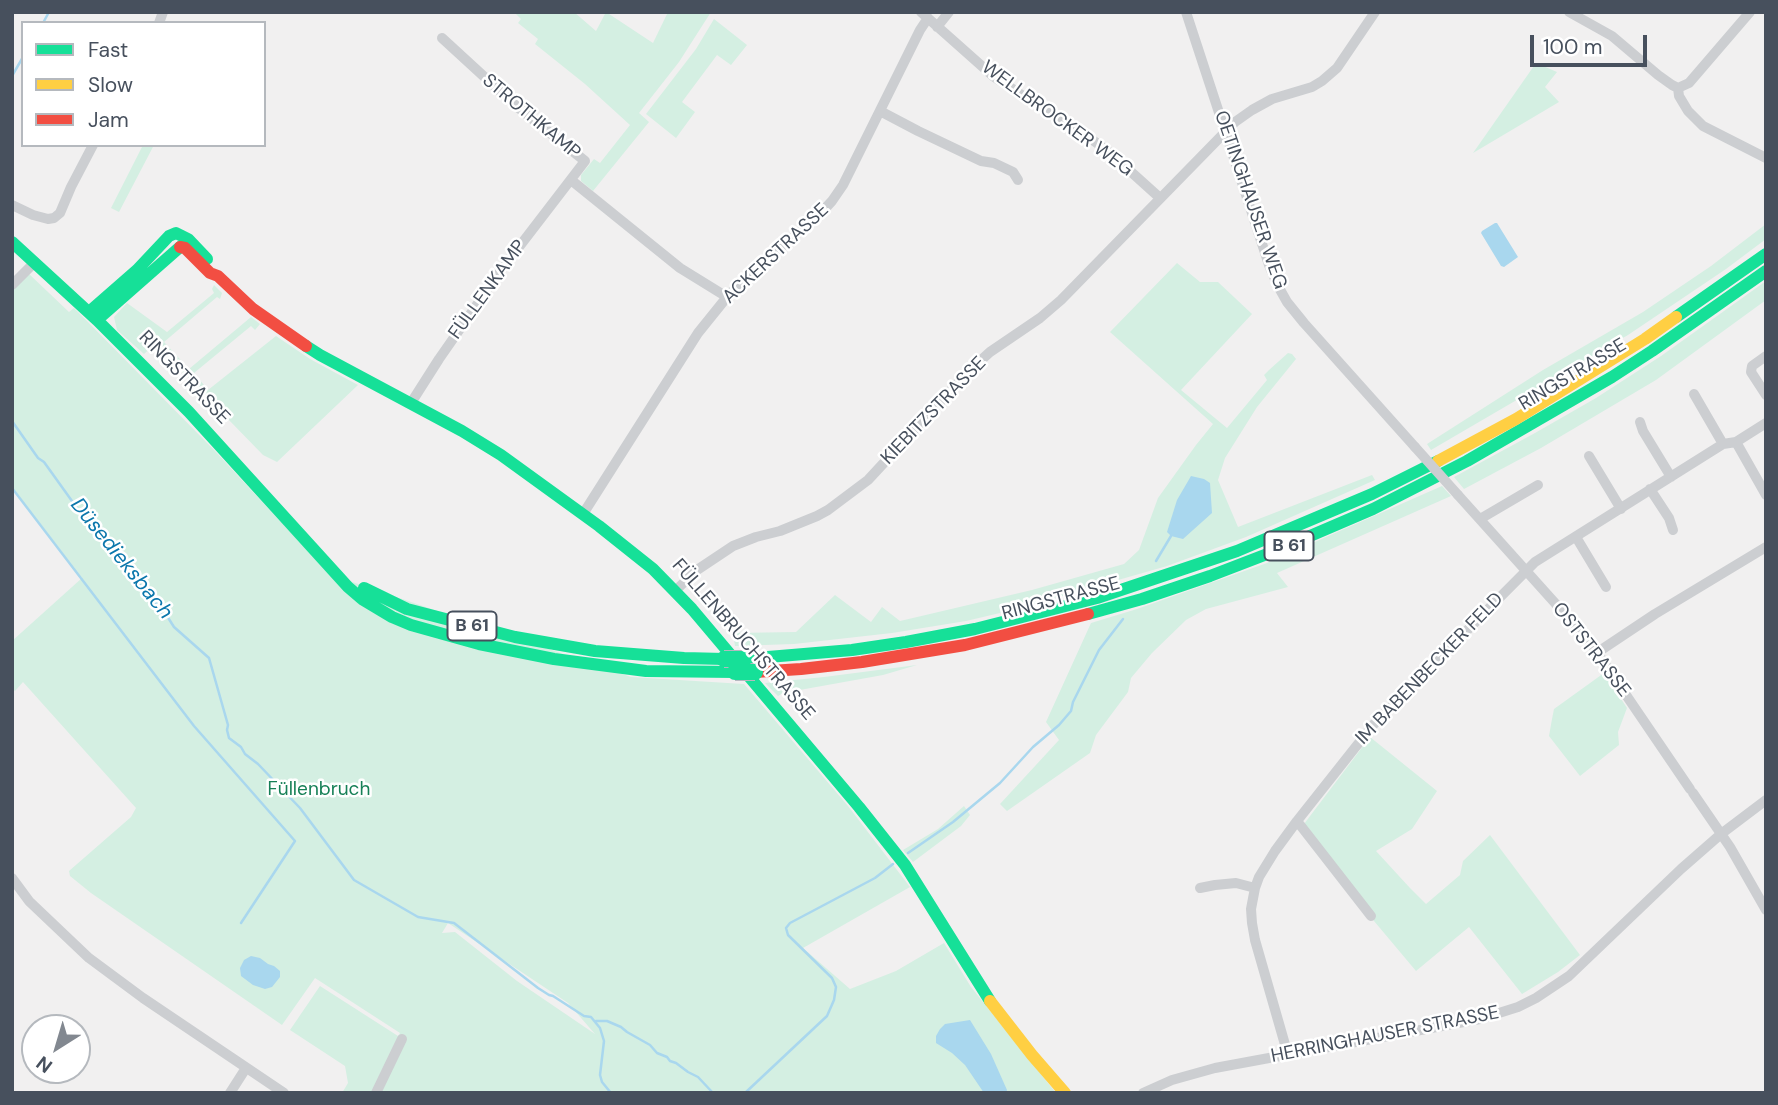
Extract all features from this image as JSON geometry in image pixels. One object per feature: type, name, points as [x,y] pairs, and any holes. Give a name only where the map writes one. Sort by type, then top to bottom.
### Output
[{"type":"main road","name":"FÜLLENBRUCHSTRASSE","points":[[93,316],[178,240],[210,273],[218,276],[253,309],[286,333],[320,355],[462,431],[501,455],[627,547],[676,591],[859,807],[910,873],[987,997],[1065,1093]]},
{"type":"main road","name":"RINGSTRASSE","points":[[12,242],[93,316],[189,412],[348,587],[362,599],[392,617],[430,631],[517,653],[646,671],[739,665],[906,642],[975,629],[1097,598],[1184,571],[1268,539],[1384,488],[1516,419],[1646,340],[1766,254]]},
{"type":"main road","name":"RINGSTRASSE","points":[[317,551],[370,592],[407,609],[515,637],[595,651],[724,659],[755,671],[862,662],[965,645],[1142,599],[1275,551],[1383,504],[1457,467],[1622,371],[1766,271]]},
{"type":"street","points":[[937,27],[949,12]]},
{"type":"street","name":"OETINGHAUSER WEG","points":[[1186,12],[1269,265],[1287,302],[1458,495]]},
{"type":"street","name":"KIEBITZSTRASSE","points":[[676,591],[697,570],[733,546],[817,516],[868,480],[968,372],[990,352],[1040,318],[1061,300],[1225,132],[1252,110],[1272,99],[1312,87],[1337,68],[1375,12]]},
{"type":"street","points":[[1569,12],[1612,36],[1658,75],[1678,88]]},
{"type":"street","points":[[1678,88],[1689,83],[1750,12]]},
{"type":"street","name":"WELLBROCKER WEG","points":[[925,15],[993,76],[1083,133],[1109,152],[1160,198]]},
{"type":"street","name":"ACKERSTRASSE","points":[[583,514],[681,358],[727,296],[819,215],[843,185],[925,15]]},
{"type":"street","name":"STROTHKAMP","points":[[442,38],[515,105],[584,159],[584,164],[571,180],[680,268],[727,296]]},
{"type":"street","points":[[1678,88],[1679,96],[1688,111],[1703,126],[1766,158]]},
{"type":"street","points":[[880,111],[981,161],[994,163],[1013,172],[1018,180]]},
{"type":"street","points":[[12,205],[48,219],[60,214],[92,147]]},
{"type":"street","name":"FÜLLENKAMP","points":[[411,403],[492,283],[571,180]]},
{"type":"street","points":[[12,285],[35,262]]},
{"type":"street","points":[[1766,356],[1752,366],[1751,372],[1766,395]]},
{"type":"street","points":[[1694,394],[1723,444]]},
{"type":"street","points":[[1640,422],[1671,477]]},
{"type":"street","name":"IM BABENBECKER FELD","points":[[1288,1055],[1252,923],[1251,909],[1255,888],[1264,867],[1297,821],[1373,725],[1527,570],[1546,554],[1723,444],[1736,442],[1766,423]]},
{"type":"street","points":[[1736,442],[1766,495]]},
{"type":"street","points":[[1589,456],[1621,509]]},
{"type":"street","points":[[1480,519],[1538,485]]},
{"type":"street","points":[[1650,489],[1669,518],[1673,530]]},
{"type":"street","name":"OSTSTRASSE","points":[[1458,495],[1598,652],[1721,834],[1766,910]]},
{"type":"street","points":[[1576,537],[1606,587]]},
{"type":"street","points":[[1598,652],[1766,547]]},
{"type":"street","name":"HERRINGHAUSER STRASSE","points":[[1143,1093],[1190,1074],[1480,1019],[1536,998],[1569,976],[1681,869],[1766,800]]},
{"type":"street","points":[[1297,821],[1371,916]]},
{"type":"street","points":[[12,878],[29,901],[89,958],[284,1093]]},
{"type":"street","points":[[1200,888],[1236,883],[1255,888]]},
{"type":"street","points":[[376,1093],[402,1039]]},
{"type":"street","points":[[230,1093],[246,1068]]},
{"type":"green space","points":[[514,12],[574,12],[596,31],[606,12],[653,43],[668,12],[711,12],[679,62],[639,113],[649,122],[593,191],[581,181],[581,175],[594,159],[600,163],[630,125],[535,44],[538,39],[518,23],[521,19]]},
{"type":"green space","points":[[714,19],[747,45],[731,65],[717,55],[682,102],[695,112],[676,138],[646,114],[696,49]]},
{"type":"green space","points":[[1536,63],[1557,72],[1545,87],[1559,102],[1473,153]]},
{"type":"green space","points":[[142,147],[153,147],[119,212],[111,208]]},
{"type":"green space","points":[[1766,224],[1766,239],[1628,335],[1431,450],[1427,444],[1543,370],[1643,312],[1711,266]]},
{"type":"green space","points":[[1177,263],[1200,282],[1218,282],[1252,314],[1181,390],[1227,428],[1267,380],[1264,375],[1269,370],[1288,353],[1296,359],[1257,407],[1225,458],[1218,480],[1238,527],[1372,475],[1375,480],[1246,537],[1167,566],[1017,609],[966,621],[892,633],[794,644],[735,646],[733,633],[796,632],[835,595],[871,622],[882,607],[900,621],[1032,590],[1124,564],[1139,550],[1158,498],[1213,424],[1110,332]]},
{"type":"green space","name":"Füllenbruch","points":[[28,273],[69,312],[74,308],[215,451],[329,574],[631,677],[744,684],[848,806],[910,887],[803,948],[850,989],[896,971],[944,943],[971,987],[1056,1093],[342,1093],[348,1083],[345,1066],[290,1030],[320,986],[398,1036],[400,1033],[315,978],[282,1025],[70,876],[69,871],[131,817],[136,808],[23,682],[15,691],[12,688],[12,641],[82,578],[12,487],[12,288]],"holes":[[[448,923],[568,1003],[595,1034],[517,981],[455,932],[442,933]]]},
{"type":"green space","points":[[1766,281],[1766,300],[1656,380],[1541,448],[1464,489],[1454,477],[1596,398],[1661,356]]},
{"type":"green space","points":[[214,285],[222,293],[220,299],[217,297],[164,342],[189,369],[251,317],[260,324],[255,330],[251,326],[194,373],[208,390],[276,336],[310,359],[358,385],[277,462],[263,455],[155,344],[144,354],[117,330],[114,317],[127,303],[167,332],[214,293]]},
{"type":"green space","points":[[1442,486],[1451,496],[1277,573],[1288,587],[1206,609],[1186,620],[1131,678],[1128,692],[1096,735],[1090,753],[1007,811],[1000,804],[1059,740],[1046,722],[1091,623],[1267,563]]},
{"type":"green space","points":[[917,665],[883,675],[778,696],[765,683],[824,677]]},
{"type":"green space","points":[[1604,673],[1627,708],[1618,732],[1619,745],[1580,776],[1549,736],[1554,709]]},
{"type":"green space","points":[[1370,737],[1437,791],[1412,829],[1376,851],[1410,888],[1426,904],[1460,875],[1463,861],[1490,835],[1580,955],[1522,994],[1469,927],[1416,971],[1374,921],[1369,909],[1304,824]]},
{"type":"green space","points":[[964,806],[970,815],[961,826],[913,862],[903,850],[938,829]]},
{"type":"water","points":[[1495,223],[1518,257],[1504,267],[1481,233]]},
{"type":"water","points":[[1191,476],[1210,483],[1212,513],[1183,539],[1167,532],[1177,500]]},
{"type":"water","points":[[251,956],[260,958],[280,971],[280,977],[272,987],[265,989],[253,985],[241,976],[240,968],[244,960]]},
{"type":"water","points":[[970,1020],[991,1054],[1006,1093],[984,1093],[965,1065],[936,1043],[936,1036],[945,1024]]},
{"type":"waterway","points":[[44,21],[49,12]]},
{"type":"waterway","points":[[12,76],[21,60]]},
{"type":"waterway","name":"Düsedieksbach","points":[[12,421],[82,515],[160,608],[161,613],[209,658],[228,725],[229,738],[300,808],[354,880],[418,917],[454,923],[538,988],[584,1016],[591,1017],[600,1028],[604,1041],[600,1075],[611,1093]]},
{"type":"waterway","points":[[12,488],[194,726],[295,841],[241,923]]},
{"type":"waterway","points":[[1156,561],[1171,536]]},
{"type":"waterway","points":[[908,853],[953,822],[1000,783],[1033,747],[1059,725],[1071,711],[1099,650],[1123,619]]},
{"type":"waterway","points":[[745,1093],[827,1016],[834,1000],[836,987],[832,978],[788,935],[786,928],[790,923],[875,878],[893,864]]},
{"type":"waterway","points":[[596,1021],[607,1021],[621,1027],[650,1045],[657,1053],[698,1077],[713,1093]]},
{"type":"traffic: fast","points":[[89,312],[137,270],[169,236],[176,233],[188,239],[207,259]]},
{"type":"traffic: fast","points":[[12,242],[97,320]]},
{"type":"traffic: fast","points":[[97,320],[180,247]]},
{"type":"traffic: fast","points":[[1676,317],[1766,254]]},
{"type":"traffic: fast","points":[[1088,614],[1210,576],[1373,509],[1467,461],[1612,377],[1766,271]]},
{"type":"traffic: fast","points":[[97,320],[189,412],[348,587],[392,617],[479,644],[554,659],[646,671],[735,672]]},
{"type":"traffic: fast","points":[[306,346],[501,455],[653,569],[692,609],[905,865],[990,1001]]},
{"type":"traffic: fast","points":[[744,659],[852,650],[906,642],[975,629],[1097,598],[1237,551],[1372,494],[1438,461]]},
{"type":"traffic: fast","points":[[364,588],[407,609],[515,637],[595,651],[724,659]]},
{"type":"traffic: fast","points":[[724,659],[744,659]]},
{"type":"traffic: fast","points":[[735,672],[755,672]]},
{"type":"traffic: slow","points":[[1438,461],[1516,419],[1676,317]]},
{"type":"traffic: slow","points":[[990,1001],[1065,1093]]},
{"type":"traffic: jam","points":[[180,247],[185,248],[210,273],[218,276],[253,309],[306,346]]},
{"type":"traffic: jam","points":[[755,672],[862,662],[965,645],[1088,614]]}]
